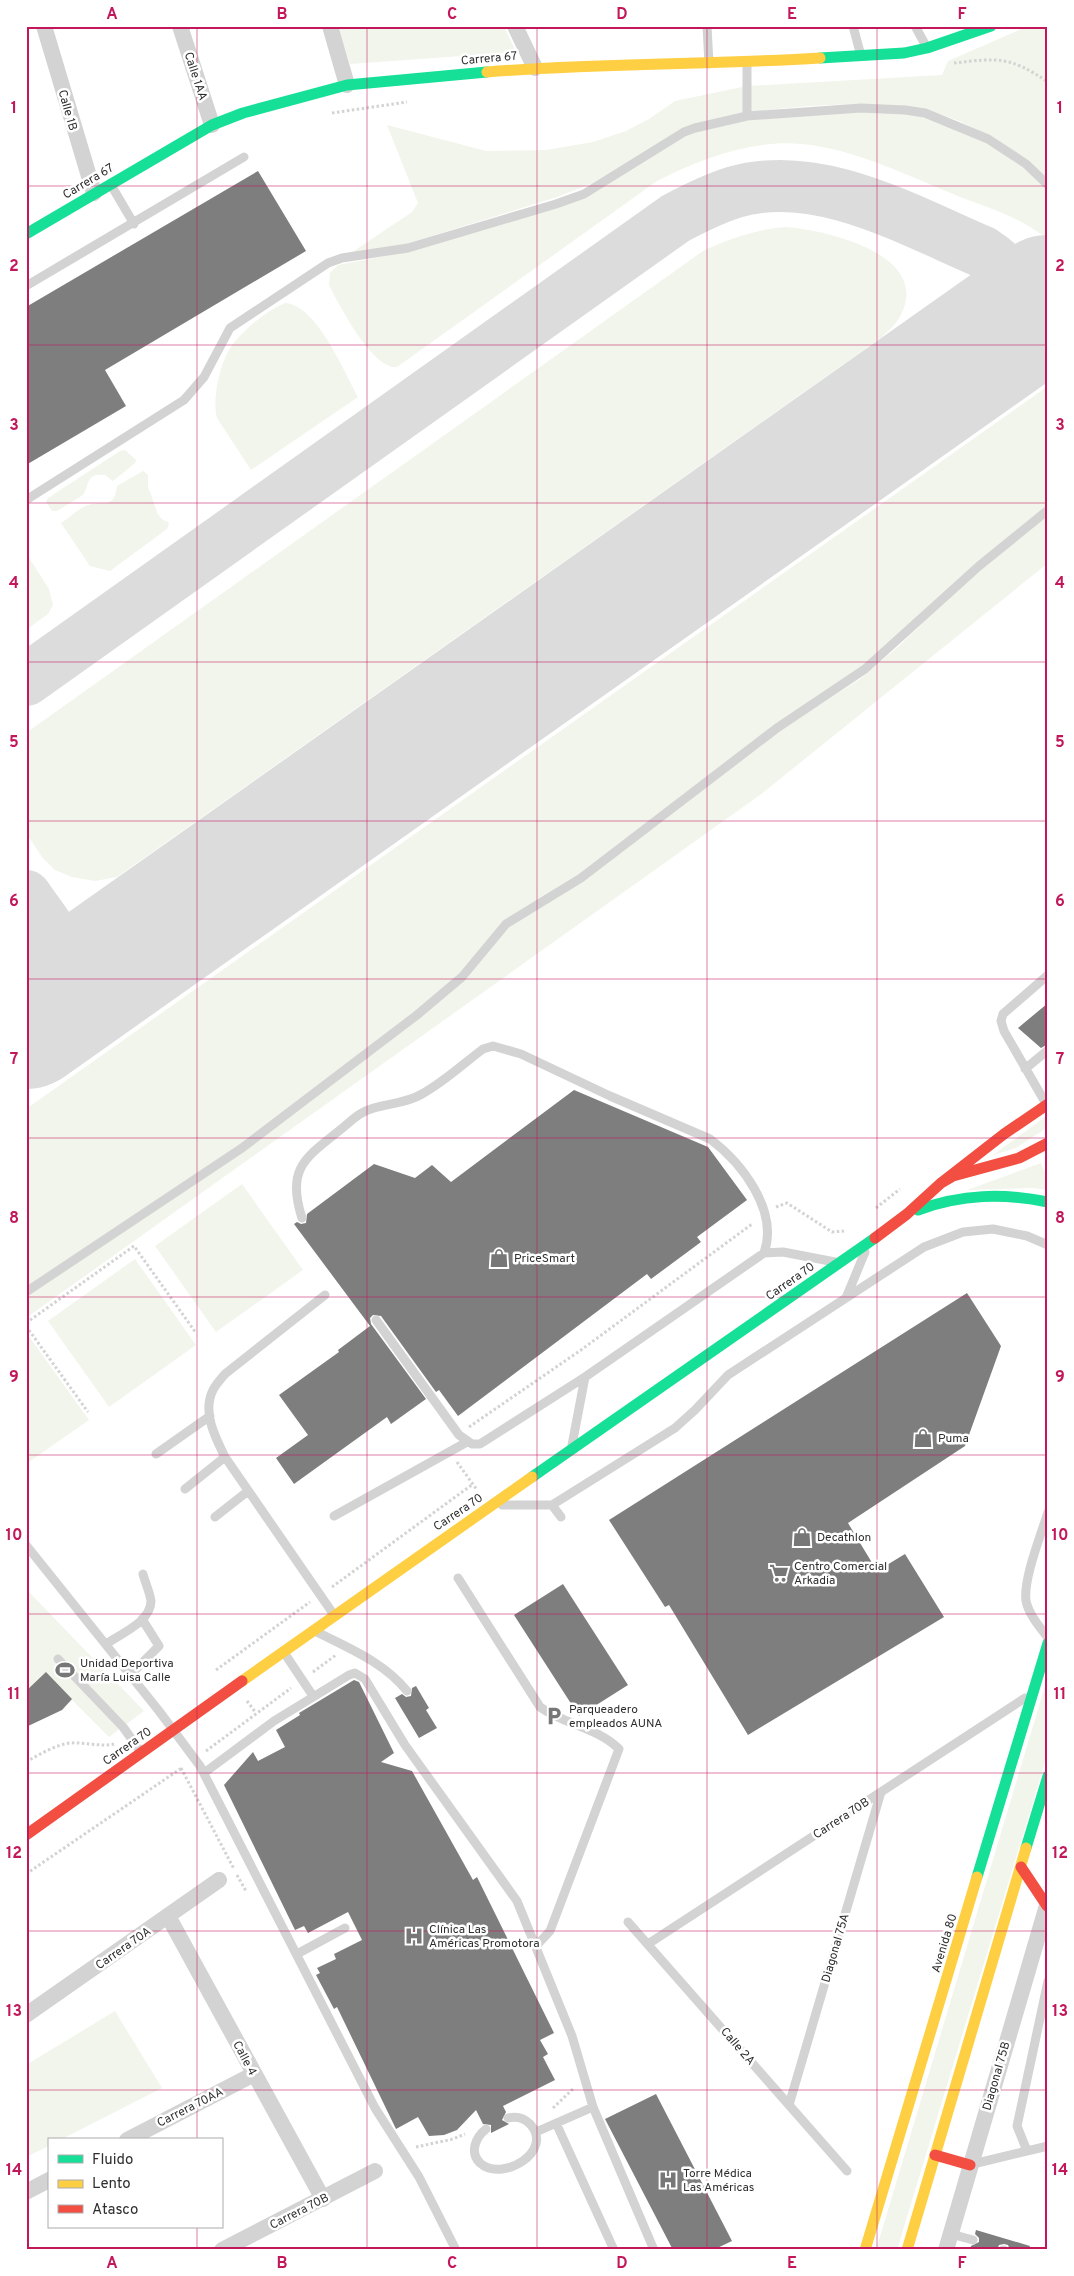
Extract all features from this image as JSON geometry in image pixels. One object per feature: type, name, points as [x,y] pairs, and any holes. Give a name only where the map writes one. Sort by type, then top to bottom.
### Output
[{"type":"main road","name":"Carrera 67","points":[[26,234],[212,125],[243,113],[347,85],[535,68],[709,64],[904,53],[927,48],[988,27]]},
{"type":"main road","points":[[941,1183],[1004,1134],[1047,1104]]},
{"type":"main road","name":"Carrera 70","points":[[26,1835],[334,1615],[840,1263],[907,1214],[941,1183],[965,1171],[1019,1158],[1048,1143]]},
{"type":"main road","name":"Carrera 70","points":[[907,1214],[943,1200],[978,1194],[1025,1197],[1048,1202]]},
{"type":"main road","name":"Avenida 80","points":[[865,2250],[1048,1643]]},
{"type":"main road","points":[[907,2250],[1048,1776]]},
{"type":"main road","points":[[1021,1867],[1047,1904]]},
{"type":"main road","points":[[935,2155],[970,2165]]},
{"type":"street","name":"Calle 1B","points":[[44,26],[94,193]]},
{"type":"street","name":"Calle 1AA","points":[[180,26],[212,125]]},
{"type":"street","points":[[330,26],[347,85]]},
{"type":"street","points":[[514,26],[535,68]]},
{"type":"street","name":"Carrera 70A","points":[[26,2016],[219,1880]]},
{"type":"street","name":"Diagonal 75B","points":[[946,2250],[1047,1904]]},
{"type":"street","name":"Calle 4","points":[[168,1916],[323,2199]]},
{"type":"street","name":"Carrera 70AA","points":[[131,2138],[254,2074]]},
{"type":"street","name":"Carrera 70B","points":[[222,2250],[375,2171]]},
{"type":"street","points":[[26,2192],[48,2181]]},
{"type":"lane","points":[[707,26],[709,64]]},
{"type":"lane","points":[[853,26],[861,56]]},
{"type":"lane","points":[[915,26],[927,48]]},
{"type":"lane","points":[[747,62],[747,116]]},
{"type":"lane","points":[[26,500],[184,400],[204,377],[230,328],[328,263],[342,258],[408,248],[584,194],[684,132],[695,128],[747,116],[861,108],[925,113],[988,140],[1026,164],[1048,184]]},
{"type":"lane","points":[[26,286],[244,158]]},
{"type":"lane","points":[[110,184],[134,224]]},
{"type":"lane","points":[[26,1292],[242,1148],[417,1015],[462,977],[506,924],[581,878],[777,728],[865,669],[979,566],[1048,510]]},
{"type":"lane","points":[[1047,1104],[1025,1069],[1004,1031],[1001,1021],[1003,1014],[1048,975]]},
{"type":"lane","points":[[302,1218],[296,1194],[298,1172],[308,1156],[359,1115],[370,1109],[405,1102],[423,1094],[483,1049],[493,1046],[521,1054],[610,1096],[710,1139],[732,1157],[747,1175],[756,1191],[769,1239],[764,1253]]},
{"type":"lane","points":[[1025,1069],[1048,1050]]},
{"type":"lane","points":[[492,1506],[552,1505],[674,1428],[695,1410],[728,1375],[924,1247],[962,1232],[993,1229],[1027,1236],[1048,1245]]},
{"type":"lane","points":[[846,1298],[868,1243]]},
{"type":"lane","points":[[376,1320],[459,1435],[467,1442],[480,1444],[585,1377],[764,1253],[783,1252],[840,1263]]},
{"type":"lane","points":[[325,1295],[225,1374],[213,1390],[210,1416],[213,1432],[225,1457],[334,1615]]},
{"type":"lane","points":[[571,1451],[585,1377]]},
{"type":"lane","points":[[156,1454],[210,1416]]},
{"type":"lane","points":[[334,1516],[467,1442]]},
{"type":"lane","points":[[185,1489],[225,1457]]},
{"type":"lane","points":[[215,1517],[248,1491]]},
{"type":"lane","points":[[552,1505],[560,1518]]},
{"type":"lane","points":[[1048,1512],[1028,1580],[1026,1601],[1032,1615],[1048,1638]]},
{"type":"lane","points":[[26,1545],[106,1644],[204,1773],[375,2108],[419,2177],[456,2250]]},
{"type":"lane","points":[[106,1644],[142,1620],[149,1611],[151,1601],[143,1574]]},
{"type":"lane","points":[[458,1578],[540,1707],[551,1714],[608,1738],[619,1749],[550,1931],[536,1946]]},
{"type":"lane","points":[[130,1675],[159,1646],[142,1620]]},
{"type":"lane","points":[[313,1630],[379,1665],[397,1679],[407,1691]]},
{"type":"lane","points":[[283,1651],[313,1696]]},
{"type":"lane","points":[[58,1659],[128,1734],[142,1753]]},
{"type":"lane","points":[[204,1773],[274,1721],[313,1696],[355,1673],[365,1679],[405,1745],[508,1886],[516,1901],[572,2036],[593,2107],[650,2248]]},
{"type":"lane","name":"Carrera 70B","points":[[648,1944],[1034,1692]]},
{"type":"lane","name":"Diagonal 75A","points":[[789,2105],[881,1792]]},
{"type":"lane","name":"Calle 2A","points":[[628,1922],[847,2171]]},
{"type":"lane","points":[[297,1954],[345,1928]]},
{"type":"lane","points":[[1027,2151],[1017,2126],[1048,1981]]},
{"type":"lane","points":[[536,2132],[593,2107]]},
{"type":"lane","points":[[486,2129],[476,2139],[475,2154],[482,2164],[494,2169],[504,2169],[525,2160],[535,2149],[537,2142],[536,2132],[528,2122],[521,2118],[508,2118]]},
{"type":"lane","points":[[556,2123],[614,2250]]},
{"type":"lane","points":[[970,2165],[1048,2146]]},
{"type":"lane","points":[[951,2234],[973,2240]]},
{"type":"path","points":[[952,63],[996,59],[1029,69],[1048,82]]},
{"type":"path","points":[[330,114],[414,101]]},
{"type":"path","points":[[875,1208],[906,1184]]},
{"type":"path","points":[[459,1435],[581,1350],[779,1204],[787,1203],[832,1232],[842,1232],[847,1229]]},
{"type":"path","points":[[88,1412],[26,1325],[134,1246],[196,1333]]},
{"type":"path","points":[[450,1453],[481,1495]]},
{"type":"path","points":[[26,1762],[51,1749],[70,1743],[100,1746],[113,1745],[128,1734]]},
{"type":"path","points":[[405,2154],[418,2146],[453,2139],[472,2130]]},
{"type":"shaded area","points":[[338,26],[504,26],[516,52],[350,64]]},
{"type":"shaded area","points":[[1028,26],[1048,26],[1048,180],[1005,148],[971,127],[933,113],[904,107],[872,105],[805,106],[715,119],[598,181],[557,197],[403,245],[351,253],[412,212],[418,203],[387,125],[486,151],[546,150],[593,142],[626,131],[649,119],[675,101],[747,86],[942,75],[948,61]]},
{"type":"shaded area","points":[[873,111],[909,114],[945,123],[961,129],[1009,157],[1048,190],[1048,240],[1027,225],[990,208],[852,154],[817,146],[775,144],[734,150],[714,156],[657,181],[397,367],[388,365],[368,348],[340,307],[329,285],[330,273],[338,265],[407,252],[557,205],[685,135],[741,120]]},
{"type":"shaded area","points":[[787,227],[828,234],[851,241],[873,251],[891,264],[903,279],[906,298],[898,320],[882,337],[117,877],[95,881],[72,877],[55,870],[42,857],[26,833],[26,733],[703,251],[744,235]]},
{"type":"shaded area","points":[[285,303],[297,307],[308,315],[318,327],[328,341],[358,397],[251,470],[217,418],[216,392],[220,371],[231,347],[248,328],[263,316]]},
{"type":"shaded area","points":[[1048,386],[1048,506],[1003,541],[865,664],[792,722],[860,679],[899,646],[960,587],[1048,515],[1048,563],[760,795],[26,1318],[26,1109]]},
{"type":"shaded area","points":[[125,450],[136,460],[135,463],[113,481],[105,475],[94,476],[89,480],[83,495],[57,511],[52,511],[46,502],[48,498],[120,451]]},
{"type":"shaded area","points":[[143,471],[148,475],[148,488],[158,514],[169,523],[167,529],[110,571],[90,566],[61,523],[85,506],[111,501],[116,494],[117,486]]},
{"type":"shaded area","points":[[26,553],[49,589],[53,605],[48,614],[26,630]]},
{"type":"shaded area","points":[[1048,1115],[1048,1127],[1016,1148],[993,1155]]},
{"type":"shaded area","points":[[1041,1163],[1048,1180],[1048,1190],[1032,1188],[967,1190]]},
{"type":"shaded area","points":[[242,1184],[303,1270],[216,1332],[155,1246]]},
{"type":"shaded area","points":[[135,1259],[196,1345],[109,1407],[48,1321]]},
{"type":"shaded area","points":[[28,1335],[89,1420],[26,1464],[26,1336]]},
{"type":"shaded area","name":"Unidad Deportiva María Luisa Calle","points":[[26,1589],[144,1711],[109,1737],[72,1700],[62,1710],[26,1727]]},
{"type":"shaded area","points":[[1048,1676],[1048,1752],[897,2250],[876,2250]]},
{"type":"shaded area","points":[[115,2011],[162,2088],[64,2138],[48,2138],[48,2146],[26,2157],[26,2065]]},
{"type":"building","points":[[258,171],[306,251],[105,370],[126,406],[26,465],[26,307]]},
{"type":"building","points":[[1048,1003],[1048,1044],[1041,1048],[1018,1028]]},
{"type":"building","name":"PriceSmart","points":[[574,1090],[708,1147],[747,1200],[697,1237],[701,1242],[651,1279],[647,1274],[458,1416],[439,1390],[436,1392],[381,1316],[373,1315],[370,1318],[371,1324],[426,1399],[391,1424],[387,1417],[294,1484],[276,1458],[308,1435],[279,1395],[339,1352],[338,1350],[370,1326],[294,1224],[297,1222],[301,1224],[306,1223],[307,1214],[374,1164],[415,1178],[432,1165],[451,1182]]},
{"type":"building","points":[[967,1293],[1001,1346],[965,1446],[848,1523],[877,1571],[905,1554],[944,1617],[748,1735],[669,1605],[665,1607],[609,1520]]},
{"type":"building","points":[[563,1584],[628,1685],[579,1716],[514,1615]]},
{"type":"building","points":[[46,1672],[72,1699],[62,1710],[26,1727],[26,1691]]},
{"type":"building","points":[[354,1680],[359,1682],[394,1753],[381,1762],[412,1771],[473,1880],[477,1877],[554,2033],[540,2040],[548,2054],[543,2057],[555,2080],[503,2106],[506,2112],[502,2120],[509,2124],[491,2133],[491,2125],[483,2124],[476,2110],[457,2130],[444,2135],[429,2136],[418,2117],[396,2129],[337,2007],[334,2009],[316,1975],[320,1973],[317,1968],[336,1959],[334,1954],[362,1940],[348,1912],[308,1933],[304,1926],[295,1930],[224,1785],[253,1752],[258,1761],[285,1747],[276,1730],[300,1715],[299,1713]]},
{"type":"building","points":[[416,1686],[429,1708],[426,1710],[437,1728],[419,1738],[395,1698],[402,1694],[406,1697],[411,1696],[412,1688]]},
{"type":"building","name":"Torre Médica Las Américas","points":[[656,2094],[732,2241],[713,2250],[673,2250],[605,2119]]},
{"type":"building","points":[[976,2230],[1030,2246],[1029,2250],[1010,2250],[1008,2245],[1004,2244],[999,2245],[997,2250],[970,2250],[971,2246],[979,2242],[979,2238],[975,2234]]},
{"type":"taxiway","points":[[26,680],[676,218],[728,194],[766,186],[798,187],[830,192],[862,201],[893,213],[983,252],[1005,270],[1015,286],[1018,304],[1015,314],[1004,331]]},
{"type":"taxiway","points":[[26,896],[52,933],[66,962],[68,975],[65,989],[57,1001]]},
{"type":"taxiway","points":[[59,944],[73,956],[86,963],[100,964],[118,958]]},
{"type":"runway","points":[[26,1023],[1048,301]]},
{"type":"traffic: fast","points":[[820,58],[904,53],[927,48],[991,26]]},
{"type":"traffic: fast","points":[[26,234],[212,125],[243,113],[347,85],[487,72]]},
{"type":"traffic: fast","points":[[918,1210],[967,1198],[999,1196],[1048,1202]]},
{"type":"traffic: fast","points":[[532,1477],[875,1238]]},
{"type":"traffic: fast","points":[[977,1877],[1048,1643]]},
{"type":"traffic: fast","points":[[1026,1848],[1048,1776]]},
{"type":"traffic: slow","points":[[487,72],[570,67],[820,58]]},
{"type":"traffic: slow","points":[[242,1681],[532,1477]]},
{"type":"traffic: slow","points":[[907,2250],[1026,1848]]},
{"type":"traffic: slow","points":[[865,2250],[977,1877]]},
{"type":"traffic: jam","points":[[941,1183],[1004,1134],[1048,1104]]},
{"type":"traffic: jam","points":[[875,1238],[907,1214],[941,1183],[953,1176],[1019,1158],[1048,1143]]},
{"type":"traffic: jam","points":[[26,1835],[242,1681]]},
{"type":"traffic: jam","points":[[1021,1867],[1047,1906]]},
{"type":"traffic: jam","points":[[935,2155],[970,2165]]},
{"type":"place","name":"PriceSmart","points":[[499,1258]]},
{"type":"place","name":"Puma","points":[[923,1438]]},
{"type":"place","name":"Decathlon","points":[[802,1537]]},
{"type":"place","name":"Centro Comercial Arkadia","points":[[779,1573]]},
{"type":"place","name":"Unidad Deportiva María Luisa Calle","points":[[65,1670]]},
{"type":"place","name":"Parqueadero empleados AUNA","points":[[554,1716]]},
{"type":"place","name":"Clínica Las Américas Promotora","points":[[414,1936]]},
{"type":"place","name":"Torre Médica Las Américas","points":[[668,2180]]}]
